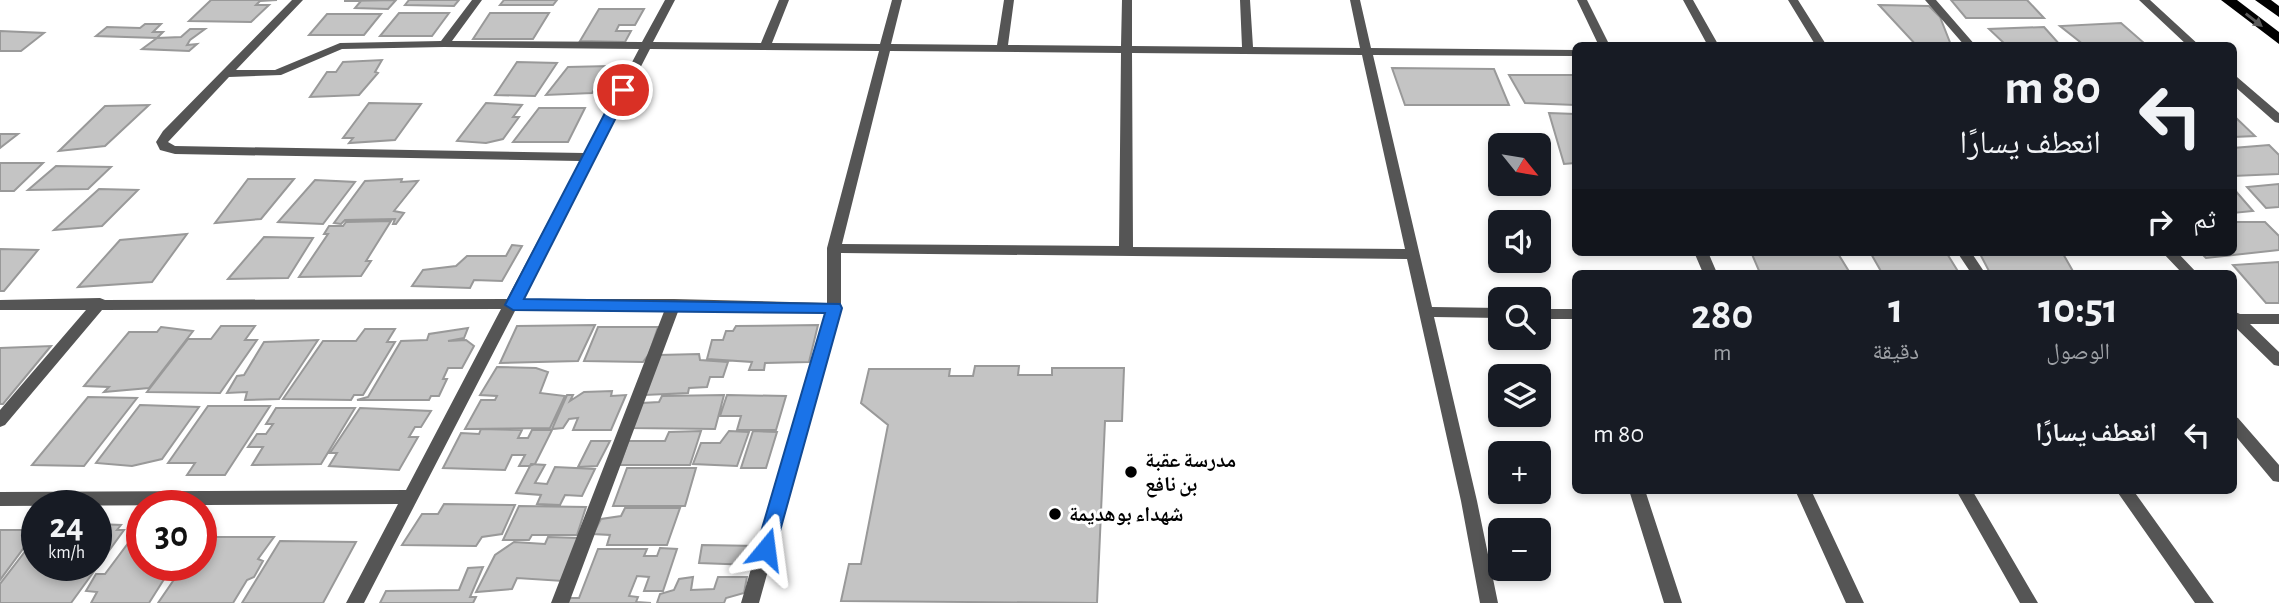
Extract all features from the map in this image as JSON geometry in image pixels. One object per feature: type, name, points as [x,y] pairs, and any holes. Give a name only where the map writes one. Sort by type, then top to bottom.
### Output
[{"type":"highway","points":[[2228,0],[2279,39]]},
{"type":"highway","points":[[2262,0],[2279,13]]},
{"type":"street","points":[[298,0],[167,134],[162,142],[164,147],[175,150],[589,157]]},
{"type":"street","points":[[444,44],[477,0]]},
{"type":"street","points":[[355,603],[670,0]]},
{"type":"street","points":[[765,47],[784,0]]},
{"type":"street","points":[[750,603],[834,308],[834,248],[897,0]]},
{"type":"street","points":[[1002,50],[1009,0]]},
{"type":"street","points":[[1126,251],[1127,0]]},
{"type":"street","points":[[1245,0],[1248,52]]},
{"type":"street","points":[[1354,0],[1469,500],[1489,603]]},
{"type":"street","points":[[1582,0],[1603,42]]},
{"type":"street","points":[[1688,0],[1712,42]]},
{"type":"street","points":[[1793,0],[1819,42]]},
{"type":"street","points":[[1930,0],[1967,42]]},
{"type":"street","points":[[2144,0],[2191,42]]},
{"type":"street","points":[[226,74],[277,73],[340,46],[444,44],[1572,53]]},
{"type":"street","points":[[2237,82],[2279,119]]},
{"type":"street","points":[[834,248],[1413,254]]},
{"type":"street","points":[[2173,256],[2187,270]]},
{"type":"street","points":[[0,420],[100,303]]},
{"type":"street","points":[[0,305],[674,304],[834,308]]},
{"type":"street","points":[[560,603],[674,304]]},
{"type":"street","points":[[1425,312],[1488,313]]},
{"type":"street","points":[[1551,314],[1572,314]]},
{"type":"street","points":[[2237,318],[2279,319]]},
{"type":"street","points":[[2237,321],[2279,361]]},
{"type":"street","points":[[2237,427],[2279,476]]},
{"type":"street","points":[[1638,494],[1673,603]]},
{"type":"street","points":[[1805,494],[1856,603]]},
{"type":"street","points":[[1966,494],[2029,603]]},
{"type":"street","points":[[2127,494],[2205,603]]},
{"type":"street","points":[[0,499],[409,496]]},
{"type":"building","points":[[211,0],[277,0],[260,1],[256,5],[269,5],[251,22],[189,21]]},
{"type":"building","points":[[396,0],[388,9],[355,8],[361,1],[344,1]]},
{"type":"building","points":[[409,0],[459,0],[454,6],[405,5]]},
{"type":"building","points":[[504,0],[557,0],[553,5],[500,5]]},
{"type":"building","points":[[1951,0],[2027,0],[2044,18],[1966,18]]},
{"type":"building","points":[[1879,5],[1929,6],[1940,17],[1950,42],[1913,42]]},
{"type":"building","points":[[599,9],[644,9],[635,25],[619,25],[616,31],[631,31],[625,42],[580,41]]},
{"type":"building","points":[[399,13],[449,13],[432,36],[380,36]]},
{"type":"building","points":[[490,13],[549,13],[533,39],[473,39]]},
{"type":"building","points":[[327,14],[381,14],[364,35],[309,35]]},
{"type":"building","points":[[2121,23],[2143,42],[2080,42],[2060,26]]},
{"type":"building","points":[[145,24],[161,24],[153,32],[163,32],[157,38],[96,36],[107,27],[140,28]]},
{"type":"building","points":[[2044,27],[2057,42],[2003,42],[1989,29]]},
{"type":"building","points":[[190,29],[205,29],[190,40],[187,45],[197,44],[189,51],[142,49],[157,38],[181,37]]},
{"type":"building","points":[[0,31],[44,33],[21,51],[0,51]]},
{"type":"building","points":[[382,60],[375,72],[378,73],[359,95],[310,97],[327,72],[336,72],[343,62]]},
{"type":"building","points":[[517,62],[557,63],[535,96],[495,95]]},
{"type":"building","points":[[609,66],[592,93],[546,95],[568,67]]},
{"type":"building","points":[[1392,68],[1494,69],[1509,105],[1405,105]]},
{"type":"building","points":[[1509,75],[1572,75],[1572,105],[1525,103]]},
{"type":"building","points":[[369,103],[421,104],[395,140],[349,143],[353,138],[343,138]]},
{"type":"building","points":[[486,103],[522,105],[513,117],[519,117],[503,139],[486,143],[457,141]]},
{"type":"building","points":[[149,105],[105,146],[59,151],[105,106]]},
{"type":"building","points":[[539,108],[585,108],[568,142],[513,142]]},
{"type":"building","points":[[1549,113],[1572,114],[1572,163],[1564,164]]},
{"type":"building","points":[[2237,119],[2255,136],[2237,137]]},
{"type":"building","points":[[0,134],[18,134],[0,148]]},
{"type":"building","points":[[2269,145],[2279,155],[2279,174],[2237,176],[2237,148]]},
{"type":"building","points":[[0,163],[43,163],[14,191],[0,191]]},
{"type":"building","points":[[56,166],[111,167],[88,189],[28,190]]},
{"type":"building","points":[[248,179],[294,179],[261,219],[215,223]]},
{"type":"building","points":[[402,179],[401,182],[418,181],[394,211],[404,213],[396,224],[393,224],[395,219],[345,220],[341,224],[334,223],[365,181]]},
{"type":"building","points":[[315,180],[355,182],[323,224],[278,222]]},
{"type":"building","points":[[2279,184],[2279,207],[2266,208],[2247,187]]},
{"type":"building","points":[[99,189],[138,190],[102,226],[54,230]]},
{"type":"building","points":[[2237,193],[2253,211],[2237,213]]},
{"type":"building","points":[[391,221],[366,261],[371,261],[361,276],[299,277],[328,234],[324,234],[329,226],[343,226],[346,222]]},
{"type":"building","points":[[2237,222],[2265,222],[2279,236],[2279,250],[2237,255]]},
{"type":"building","points":[[187,234],[152,282],[78,287],[120,240]]},
{"type":"building","points":[[264,237],[313,238],[288,278],[228,279]]},
{"type":"building","points":[[512,245],[522,246],[502,281],[474,280],[470,288],[412,286],[423,270],[456,266],[467,256],[506,256]]},
{"type":"building","points":[[0,249],[38,250],[4,291],[0,291]]},
{"type":"building","points":[[1753,256],[1839,256],[1848,270],[1759,270]]},
{"type":"building","points":[[1872,256],[1948,256],[1957,270],[1880,270]]},
{"type":"building","points":[[1981,256],[2064,256],[2072,270],[1988,270]]},
{"type":"building","points":[[2279,262],[2279,303],[2266,303],[2233,265]]},
{"type":"building","points":[[595,325],[578,361],[500,363],[517,326]]},
{"type":"building","points":[[818,325],[809,362],[765,363],[764,370],[749,370],[752,362],[707,359],[712,340],[723,340],[726,331],[733,331],[736,326]]},
{"type":"building","points":[[221,326],[255,326],[245,340],[257,340],[220,393],[147,392],[188,339],[211,339]]},
{"type":"building","points":[[161,327],[193,331],[149,388],[104,392],[109,387],[84,386],[129,332],[157,332]]},
{"type":"building","points":[[598,327],[658,327],[649,354],[643,362],[584,361]]},
{"type":"building","points":[[468,328],[464,338],[448,341],[466,340],[474,346],[462,368],[448,368],[443,379],[447,379],[439,396],[431,396],[429,400],[357,400],[368,397],[401,341],[427,340],[429,334]]},
{"type":"building","points":[[365,329],[395,329],[387,342],[395,342],[363,395],[354,395],[351,400],[283,399],[323,341],[356,341]]},
{"type":"building","points":[[318,340],[279,399],[245,400],[247,392],[227,393],[237,376],[244,375],[264,342]]},
{"type":"building","points":[[51,346],[3,404],[0,404],[0,348]]},
{"type":"building","points":[[699,354],[700,360],[728,362],[723,377],[710,377],[707,387],[689,388],[688,393],[645,395],[659,355]]},
{"type":"building","points":[[975,366],[1019,366],[1018,375],[1052,375],[1052,368],[1124,368],[1122,421],[1105,421],[1097,603],[841,601],[849,564],[861,564],[888,425],[861,403],[869,369],[950,369],[949,376],[973,376]]},
{"type":"building","points":[[497,367],[536,368],[548,372],[540,393],[565,396],[550,428],[465,429],[481,400],[495,400],[497,396],[480,395]]},
{"type":"building","points":[[612,391],[611,396],[626,395],[611,430],[573,430],[578,418],[569,419],[563,428],[552,429],[567,395],[573,395],[570,401],[584,392]]},
{"type":"building","points":[[724,395],[715,429],[632,428],[642,403],[659,402],[662,396]]},
{"type":"building","points":[[727,395],[786,396],[776,430],[737,430],[741,416],[720,416]]},
{"type":"building","points":[[88,397],[137,398],[84,466],[32,465]]},
{"type":"building","points":[[140,405],[199,407],[162,459],[132,466],[96,463]]},
{"type":"building","points":[[208,406],[270,406],[225,475],[187,475],[195,463],[168,463]]},
{"type":"building","points":[[276,408],[355,408],[321,464],[252,465],[263,447],[248,447],[257,434],[266,434],[273,424],[266,424]]},
{"type":"building","points":[[360,408],[431,411],[421,427],[415,427],[409,437],[418,437],[399,470],[329,466],[337,453],[330,453]]},
{"type":"building","points":[[481,429],[522,430],[518,438],[528,438],[532,430],[552,430],[535,464],[519,466],[525,455],[512,455],[505,470],[443,468],[461,433],[479,434]]},
{"type":"building","points":[[701,431],[690,465],[620,465],[628,441],[665,441],[669,432]]},
{"type":"building","points":[[729,431],[749,432],[737,466],[693,464],[701,443],[720,443]]},
{"type":"building","points":[[753,431],[777,432],[766,468],[741,468]]},
{"type":"building","points":[[591,441],[610,441],[597,466],[578,467]]},
{"type":"building","points":[[531,464],[545,465],[535,483],[547,484],[555,467],[595,469],[582,496],[565,495],[560,505],[537,504],[541,495],[516,493]]},
{"type":"building","points":[[627,468],[696,468],[685,506],[613,506]]},
{"type":"building","points":[[444,504],[515,505],[502,534],[482,537],[476,546],[402,545],[422,514],[438,514]]},
{"type":"building","points":[[519,506],[586,507],[577,535],[532,535],[529,540],[503,540]]},
{"type":"building","points":[[625,508],[680,508],[667,545],[607,545],[610,535],[593,534],[601,519],[621,516]]},
{"type":"building","points":[[112,525],[121,525],[117,530],[124,530],[112,547]]},
{"type":"building","points":[[0,530],[21,530],[21,552],[0,580]]},
{"type":"building","points":[[217,537],[274,537],[258,559],[263,561],[254,577],[247,580],[233,603],[158,603],[173,581],[217,581]]},
{"type":"building","points":[[548,537],[579,538],[563,581],[517,578],[512,589],[476,592],[495,555],[514,542],[545,544]]},
{"type":"building","points":[[280,541],[356,542],[323,603],[242,603]]},
{"type":"building","points":[[702,545],[758,546],[752,565],[699,563]]},
{"type":"building","points":[[126,546],[126,581],[163,581],[149,603],[91,603],[97,592],[86,591],[92,581],[112,581],[112,565]]},
{"type":"building","points":[[660,548],[677,549],[663,591],[644,591],[649,577],[637,576],[629,596],[638,597],[636,602],[651,603],[568,603],[570,598],[579,598],[598,549],[647,549],[644,556],[657,556]]},
{"type":"building","points":[[21,557],[21,581],[87,581],[71,603],[0,603],[0,584]]},
{"type":"building","points":[[483,567],[470,597],[476,597],[473,603],[380,603],[386,591],[459,590],[468,568]]},
{"type":"building","points":[[693,577],[691,590],[714,589],[718,577],[747,577],[744,593],[726,598],[724,603],[657,603],[660,594],[674,590],[679,579]]},
{"type":"place","name":"مدرسة عقبة بن نافع","points":[[1131,472]]},
{"type":"place","name":"شهداء بوهديمة","points":[[1055,514]]},
{"type":"route","points":[[623,90],[513,305],[674,304],[834,308],[766,549]]}]
